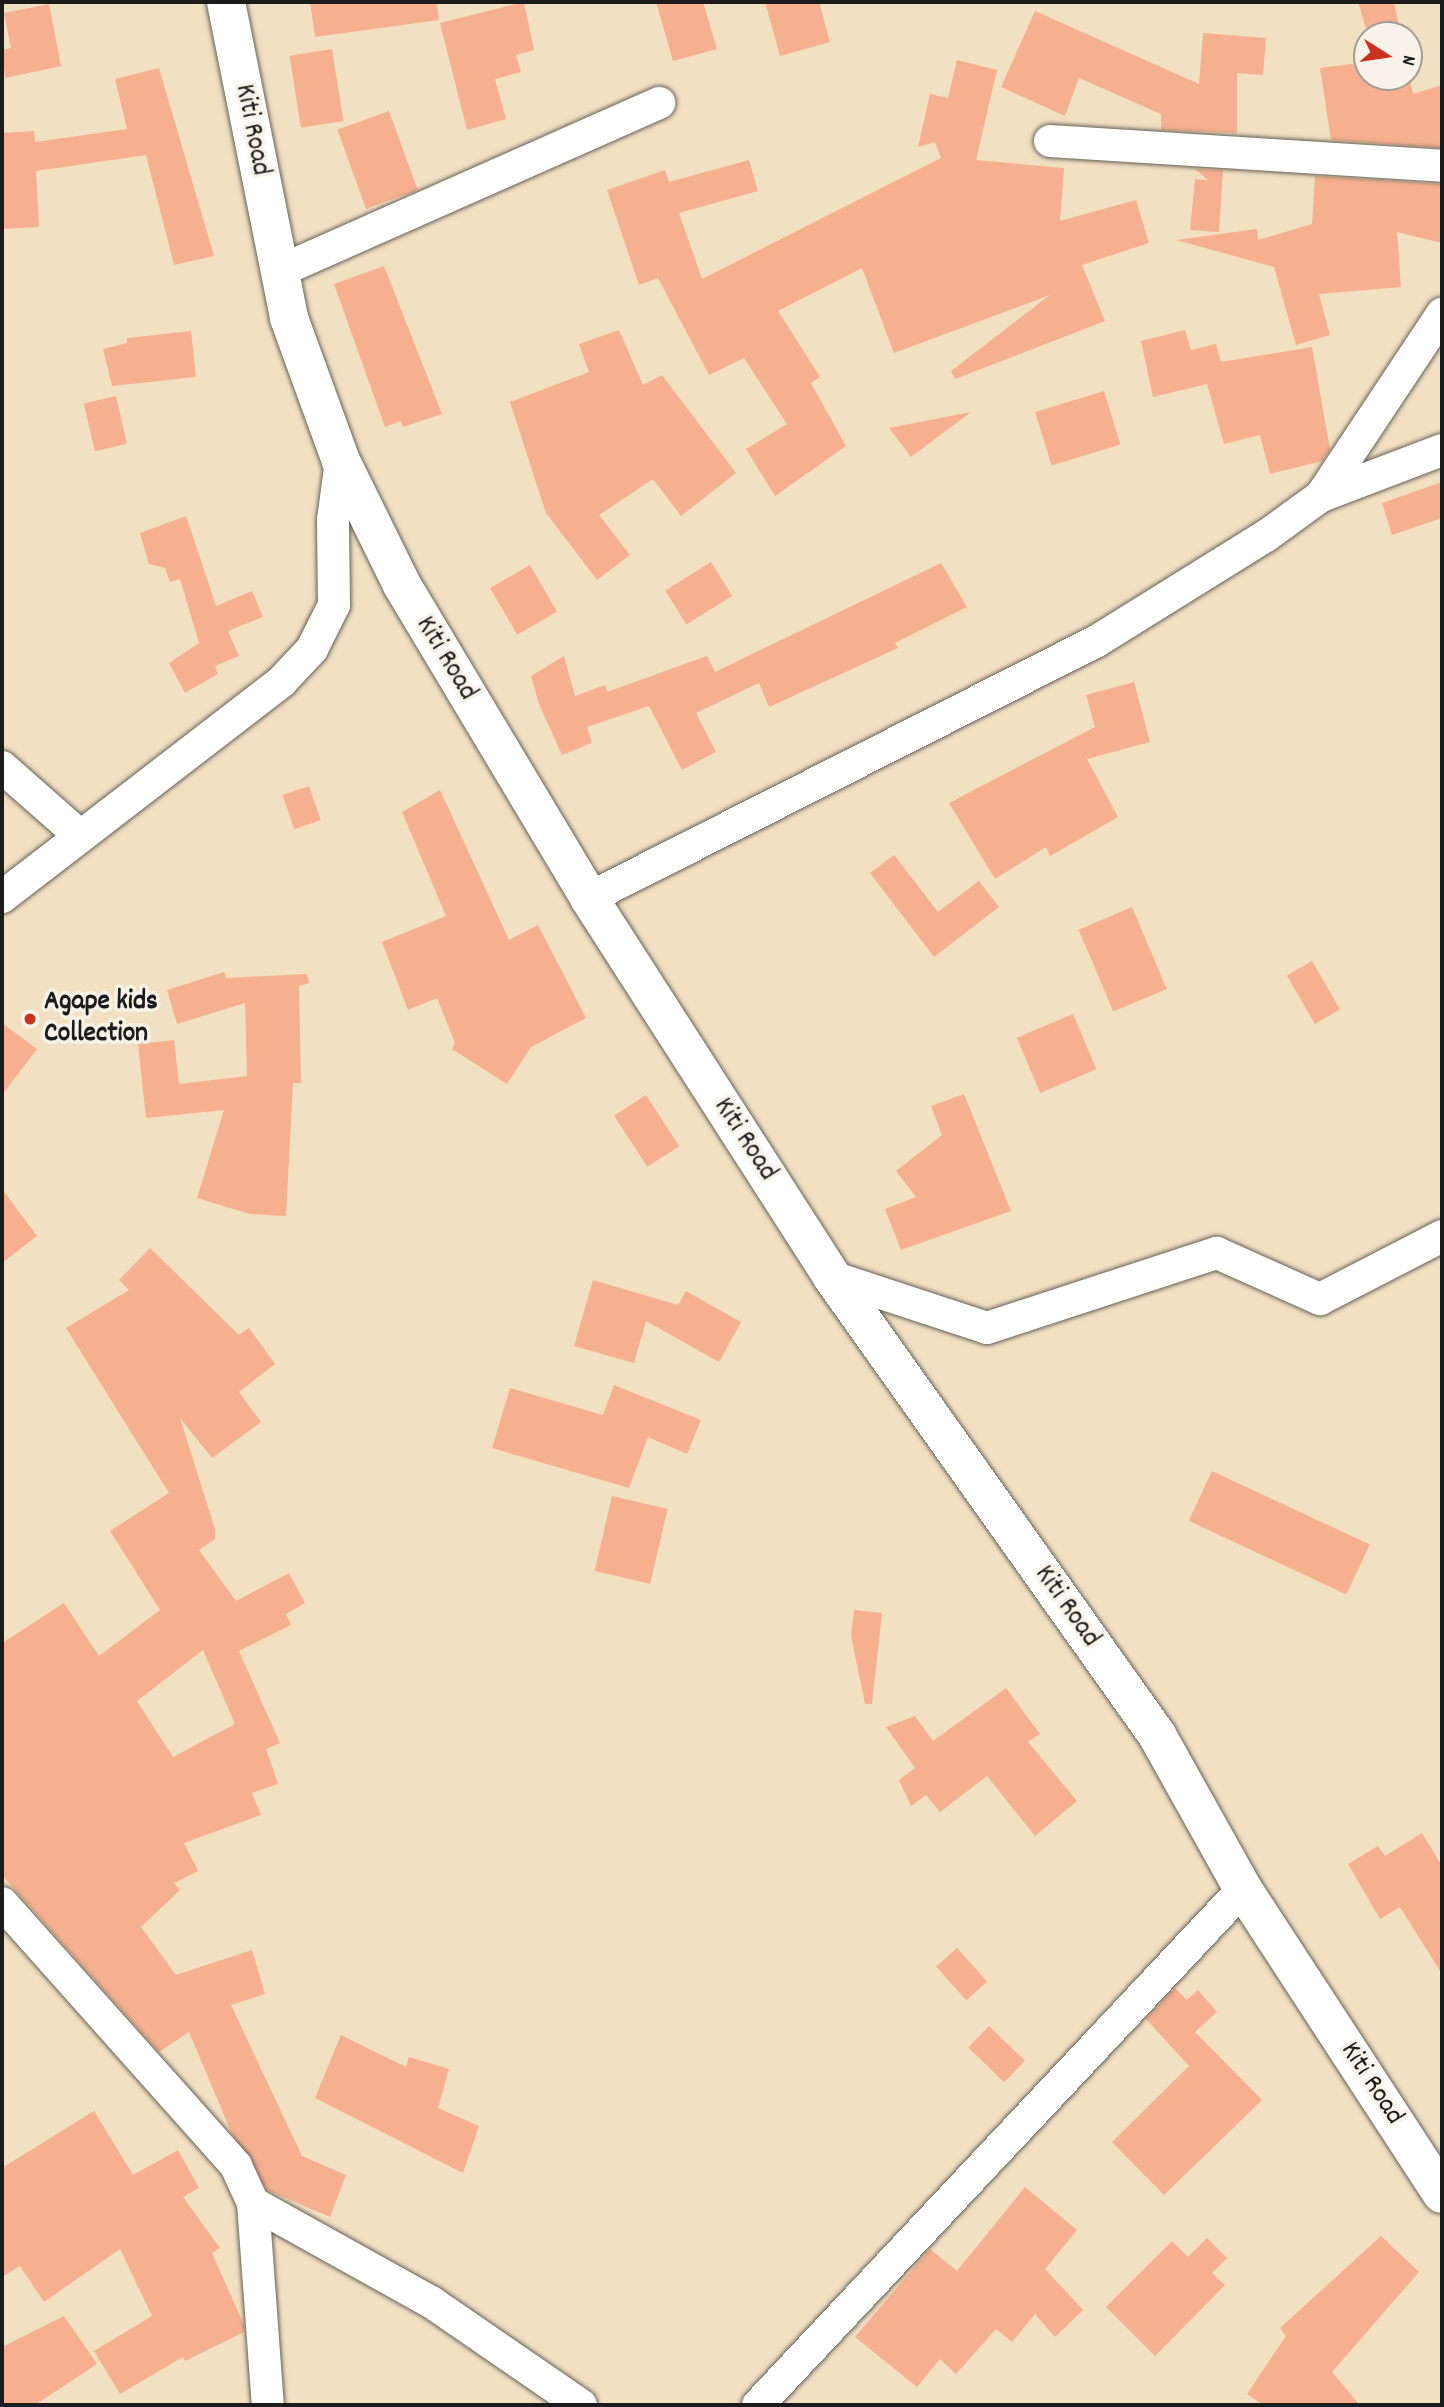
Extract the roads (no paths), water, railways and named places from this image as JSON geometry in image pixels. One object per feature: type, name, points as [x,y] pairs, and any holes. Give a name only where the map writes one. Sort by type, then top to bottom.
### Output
[{"type":"street","name":"Kiti Road","points":[[226,2],[289,318],[341,461],[402,585],[589,898],[832,1277],[1157,1735],[1243,1889],[1442,2194]]},
{"type":"street","points":[[280,271],[660,103]]},
{"type":"street","points":[[1049,141],[1442,166]]},
{"type":"street","points":[[1321,496],[1442,314]]},
{"type":"street","points":[[589,898],[1097,641],[1321,496],[1442,450]]},
{"type":"street","points":[[2,897],[78,834],[282,681],[312,649],[334,605],[333,520],[341,461]]},
{"type":"street","points":[[2,767],[78,834]]},
{"type":"street","points":[[832,1277],[987,1328],[1217,1253],[1320,1299],[1442,1236]]},
{"type":"street","points":[[758,2405],[1243,1889]]},
{"type":"street","points":[[2,1903],[236,2166],[253,2203],[268,2405]]},
{"type":"street","points":[[253,2203],[430,2302],[582,2405]]},
{"type":"place","name":"Agape kids Collection","points":[[30,1019]]}]
